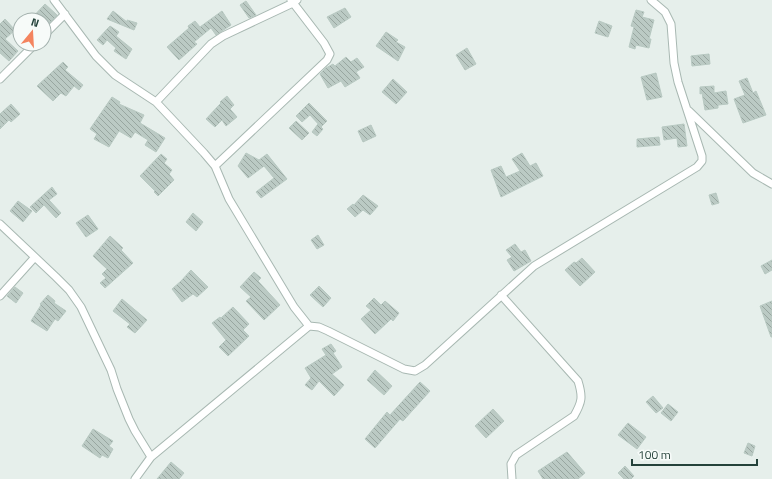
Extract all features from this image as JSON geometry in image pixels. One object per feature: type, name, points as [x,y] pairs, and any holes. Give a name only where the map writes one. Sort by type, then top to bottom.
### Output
[{"type":"street","points":[[54,0],[96,56],[115,75],[156,102],[215,166],[229,199],[294,307],[308,326]]},
{"type":"street","points":[[135,479],[151,457],[308,326],[319,327],[404,369],[415,371],[425,365],[534,266],[697,167],[702,161],[702,156],[678,82],[674,63],[671,24],[665,12],[651,0]]},
{"type":"street","points":[[156,102],[211,44],[223,36],[294,1],[324,43],[330,54],[327,60],[215,166]]},
{"type":"street","points":[[52,27],[65,14]]},
{"type":"street","points":[[0,79],[27,52]]},
{"type":"street","points":[[687,110],[753,172],[772,184]]},
{"type":"street","points":[[0,224],[69,290],[81,307],[111,370],[116,389],[132,425],[151,457]]},
{"type":"street","points":[[0,296],[34,257]]},
{"type":"street","points":[[501,295],[578,381],[582,394],[579,407],[574,416],[516,455],[511,464],[512,479]]},
{"type":"building","points":[[246,1],[256,15],[249,18],[240,5]]},
{"type":"building","points":[[45,4],[57,15],[52,20],[52,12],[38,12]]},
{"type":"building","points":[[345,8],[351,17],[334,28],[327,17]]},
{"type":"building","points":[[636,10],[644,12],[642,17],[654,20],[649,39],[651,39],[649,48],[636,45],[635,49],[629,47],[634,27],[631,26]]},
{"type":"building","points":[[113,11],[127,22],[127,20],[137,23],[134,30],[107,19]]},
{"type":"building","points":[[222,11],[231,25],[216,35],[211,28],[194,42],[197,44],[179,60],[167,47],[195,21],[200,27]]},
{"type":"building","points":[[5,19],[12,27],[12,33],[5,39],[12,45],[12,52],[17,52],[9,61],[0,53],[0,24]]},
{"type":"building","points":[[599,21],[612,26],[608,37],[595,33]]},
{"type":"building","points":[[110,26],[119,32],[116,36],[132,49],[126,59],[114,51],[116,48],[107,40],[103,45],[97,40]]},
{"type":"building","points":[[386,32],[398,40],[396,42],[405,47],[398,61],[376,46]]},
{"type":"building","points":[[467,48],[476,64],[465,70],[456,55]]},
{"type":"building","points":[[709,54],[710,64],[692,66],[691,56]]},
{"type":"building","points":[[346,57],[351,62],[357,58],[364,67],[356,72],[360,78],[345,87],[341,81],[328,88],[320,74],[326,68],[333,64],[335,66]]},
{"type":"building","points":[[63,62],[68,67],[65,70],[83,85],[79,90],[74,86],[66,96],[61,93],[53,101],[37,86]]},
{"type":"building","points":[[656,73],[662,97],[647,100],[641,77]]},
{"type":"building","points":[[747,78],[753,93],[756,91],[766,115],[743,123],[734,99],[745,95],[739,81]]},
{"type":"building","points":[[393,79],[407,92],[396,104],[382,92]]},
{"type":"building","points":[[714,86],[714,93],[726,91],[728,104],[718,105],[718,108],[705,110],[702,93],[700,94],[700,87]]},
{"type":"building","points":[[227,96],[234,105],[230,109],[237,117],[226,126],[222,120],[215,127],[206,119]]},
{"type":"building","points":[[112,97],[120,102],[119,104],[144,115],[140,123],[165,138],[156,152],[145,145],[148,140],[135,132],[131,138],[119,131],[109,147],[94,139],[97,134],[90,129]]},
{"type":"building","points":[[309,103],[327,121],[321,127],[310,115],[302,122],[296,116]]},
{"type":"building","points":[[11,104],[20,114],[11,122],[9,120],[0,129],[0,114]]},
{"type":"building","points":[[296,121],[309,133],[302,140],[289,128]]},
{"type":"building","points":[[318,124],[323,129],[317,136],[312,132]]},
{"type":"building","points":[[684,124],[687,146],[678,147],[677,138],[664,140],[662,127]]},
{"type":"building","points":[[371,125],[376,136],[363,142],[358,131]]},
{"type":"building","points":[[659,137],[660,145],[637,147],[637,139]]},
{"type":"building","points":[[246,153],[259,160],[267,154],[287,179],[261,198],[256,192],[274,178],[264,166],[248,178],[238,166]]},
{"type":"building","points":[[522,153],[530,166],[536,163],[543,176],[501,197],[491,170],[501,166],[506,177],[520,171],[512,159]]},
{"type":"building","points":[[161,154],[167,159],[164,163],[172,170],[169,174],[174,180],[158,196],[140,176]]},
{"type":"building","points":[[52,187],[57,194],[49,200],[61,213],[56,218],[44,205],[36,213],[30,207]]},
{"type":"building","points":[[716,193],[719,203],[712,205],[709,195]]},
{"type":"building","points":[[363,195],[378,206],[370,215],[363,210],[355,217],[347,209],[353,204],[354,205]]},
{"type":"building","points":[[18,201],[32,211],[23,222],[10,211]]},
{"type":"building","points":[[193,213],[203,222],[196,231],[186,222]]},
{"type":"building","points":[[88,215],[98,229],[86,237],[76,223]]},
{"type":"building","points":[[318,235],[324,245],[317,249],[311,240]]},
{"type":"building","points":[[110,236],[123,248],[121,250],[133,263],[105,288],[100,283],[106,278],[102,274],[107,269],[93,256]]},
{"type":"building","points":[[515,244],[521,252],[525,250],[531,261],[514,271],[507,260],[512,257],[506,250]]},
{"type":"building","points":[[582,258],[595,272],[580,286],[565,270],[574,262],[576,263]]},
{"type":"building","points":[[772,260],[772,270],[765,274],[761,266]]},
{"type":"building","points":[[191,270],[208,287],[197,297],[193,294],[182,302],[172,289]]},
{"type":"building","points":[[254,272],[261,278],[258,281],[280,305],[264,320],[246,301],[251,297],[240,287]]},
{"type":"building","points":[[319,286],[331,298],[323,307],[310,295]]},
{"type":"building","points":[[15,287],[23,293],[16,303],[7,296]]},
{"type":"building","points":[[48,295],[55,301],[54,303],[66,311],[58,321],[55,319],[47,331],[31,321],[41,305],[40,304]]},
{"type":"building","points":[[374,298],[381,305],[385,301],[399,313],[393,321],[391,319],[375,334],[361,319],[371,310],[366,306]]},
{"type":"building","points":[[122,299],[147,320],[135,333],[127,327],[130,324],[113,311]]},
{"type":"building","points":[[772,301],[772,337],[771,337],[760,306]]},
{"type":"building","points":[[233,307],[249,324],[243,330],[249,336],[228,356],[219,347],[226,340],[212,323],[220,317],[221,318]]},
{"type":"building","points":[[331,344],[336,351],[333,353],[342,367],[332,374],[344,385],[334,396],[319,381],[312,390],[305,385],[311,378],[305,368],[326,355],[322,349]]},
{"type":"building","points":[[375,370],[392,386],[384,395],[367,380]]},
{"type":"building","points":[[420,382],[430,391],[403,421],[400,419],[375,448],[365,439],[387,412],[390,415]]},
{"type":"building","points":[[653,396],[663,408],[656,413],[646,402]]},
{"type":"building","points":[[668,404],[678,412],[671,421],[661,413]]},
{"type":"building","points":[[493,409],[504,421],[486,438],[475,426]]},
{"type":"building","points":[[628,423],[646,437],[637,449],[618,435]]},
{"type":"building","points":[[93,429],[113,441],[109,446],[113,449],[108,458],[102,455],[100,458],[82,446]]},
{"type":"building","points":[[748,443],[755,446],[752,456],[744,453]]},
{"type":"building","points":[[567,452],[585,473],[578,479],[543,479],[538,471]]},
{"type":"building","points":[[171,462],[184,473],[179,479],[157,479]]},
{"type":"building","points":[[625,466],[634,476],[631,479],[624,479],[618,473]]}]
